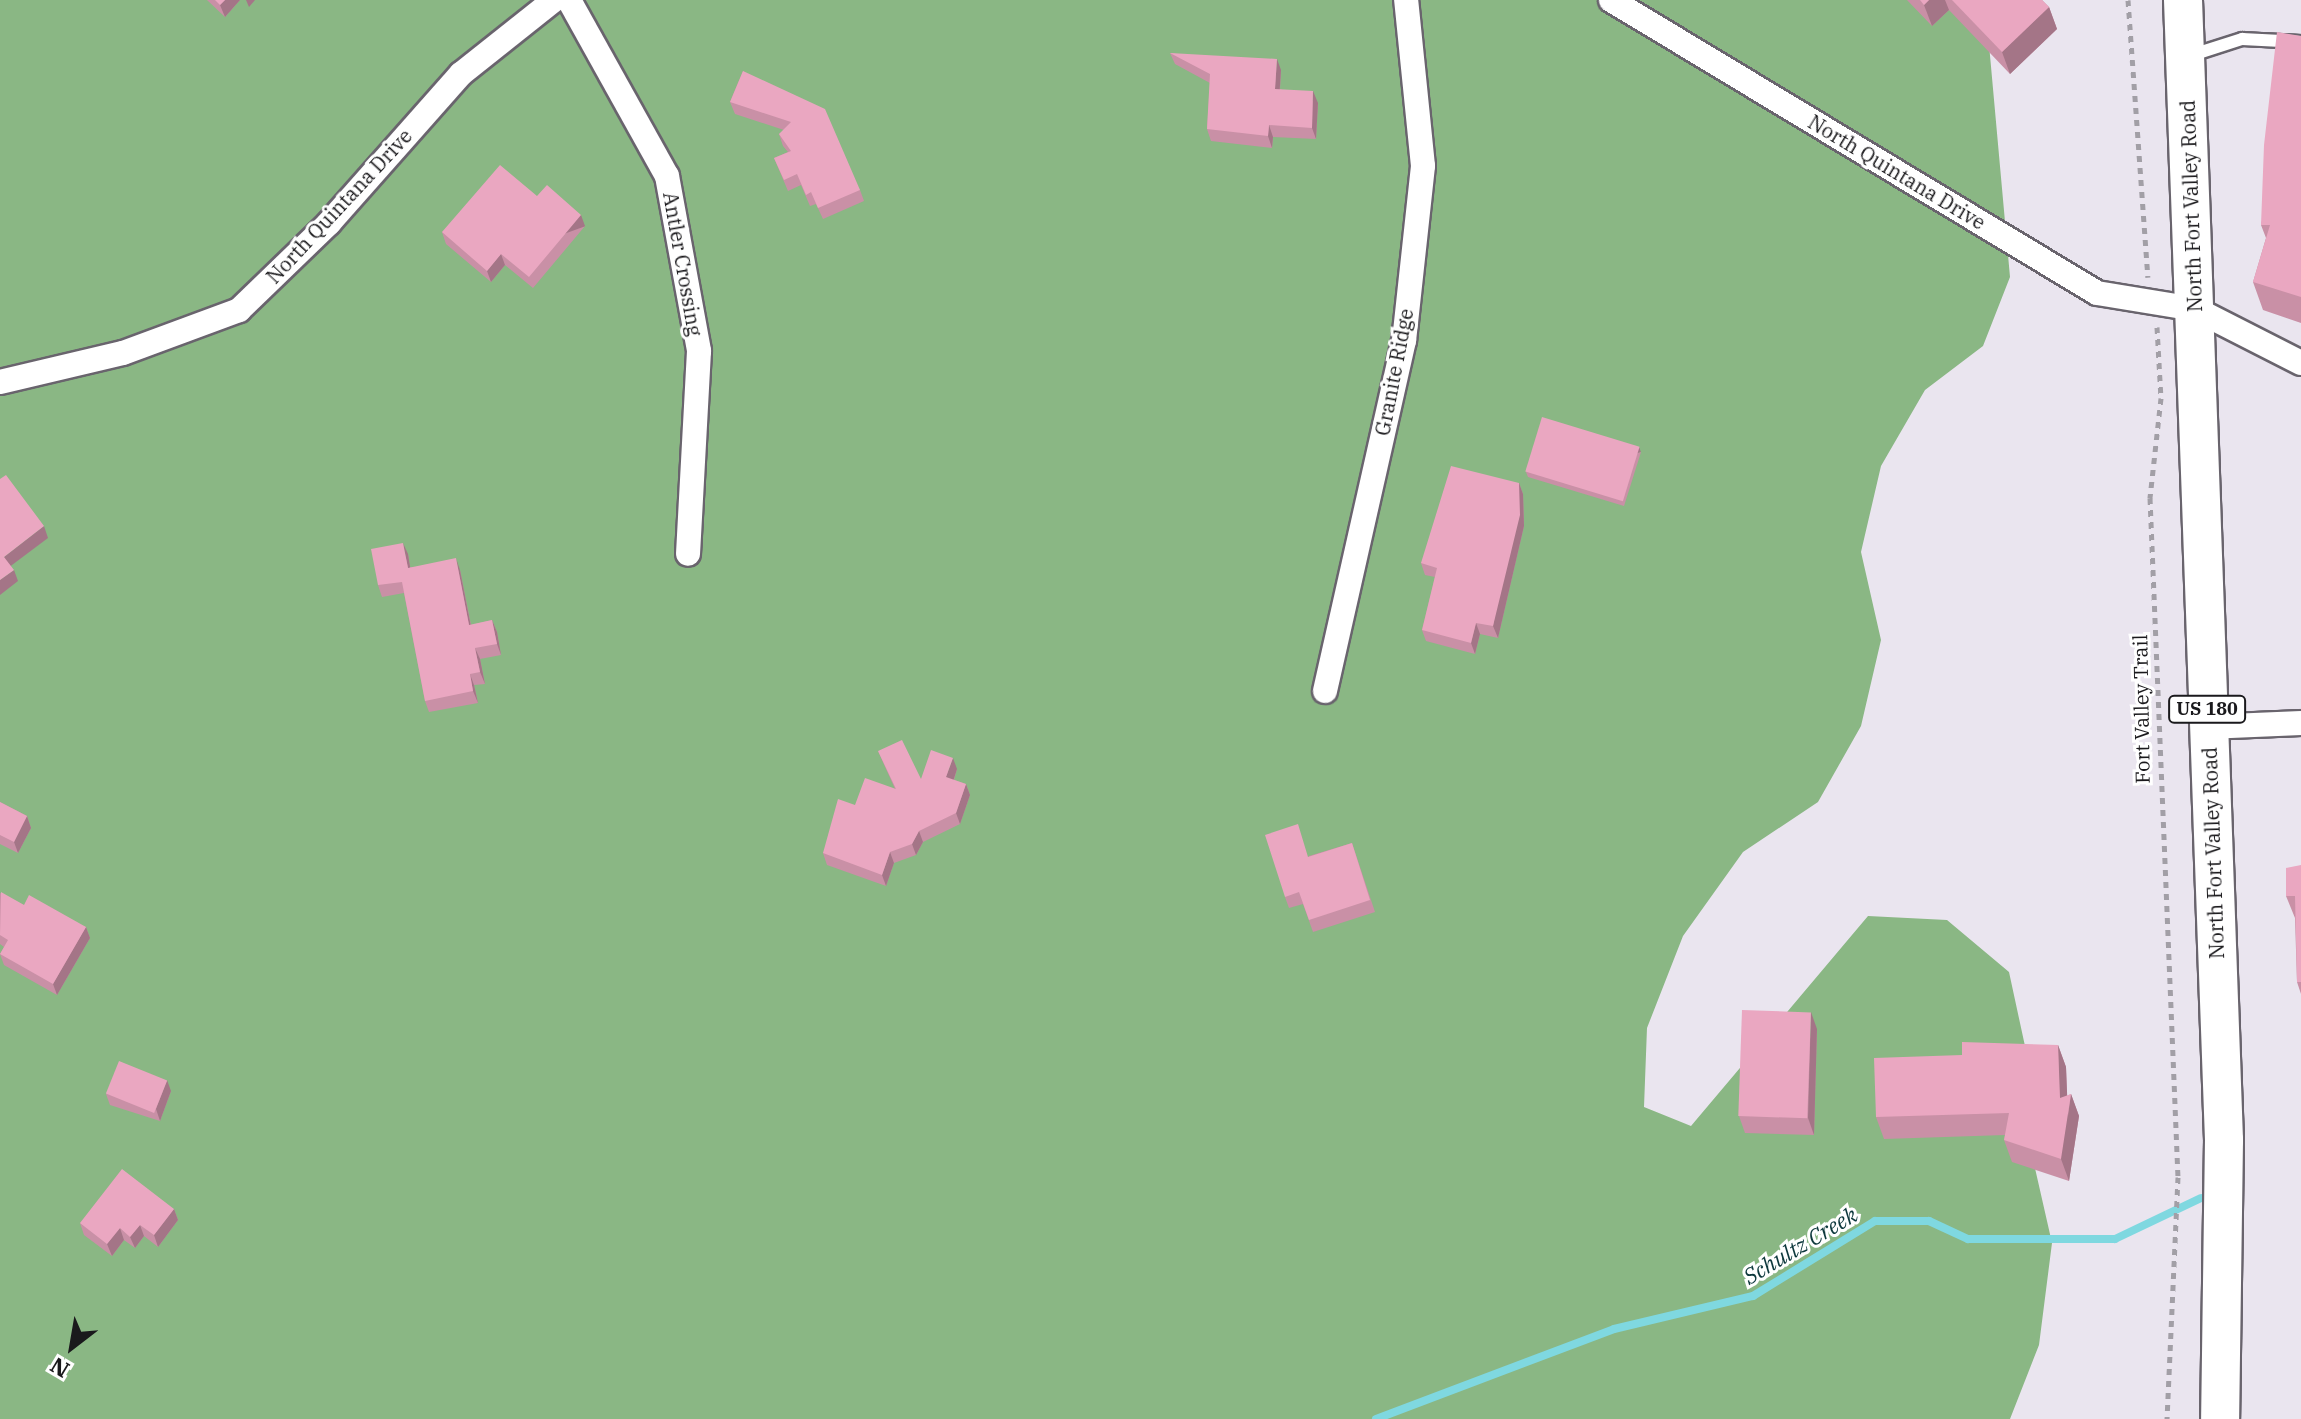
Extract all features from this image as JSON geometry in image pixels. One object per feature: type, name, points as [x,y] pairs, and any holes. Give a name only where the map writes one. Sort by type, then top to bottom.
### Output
[{"type":"main road","name":"North Fort Valley Road","points":[[2183,0],[2224,1140],[2220,1419]]},
{"type":"street","name":"North Quintana Drive","points":[[0,382],[123,353],[239,310],[329,223],[461,74],[554,0]]},
{"type":"street","name":"Antler Crossing","points":[[569,0],[667,176],[699,351],[688,554]]},
{"type":"street","name":"Granite Ridge","points":[[1325,691],[1404,341],[1423,166],[1406,0]]},
{"type":"street","name":"North Quintana Drive","points":[[1611,0],[2097,293],[2153,298],[2195,309],[2301,363]]},
{"type":"street","points":[[2207,727],[2301,723]]},
{"type":"lane","points":[[2186,57],[2242,39],[2301,42]]},
{"type":"path","name":"Fort Valley Trail","points":[[2128,0],[2161,398],[2150,498],[2178,1177],[2167,1419]]},
{"type":"green space","points":[[0,0],[1985,0],[2010,277],[1983,346],[1925,390],[1881,466],[1861,552],[1881,640],[1861,726],[1818,802],[1743,852],[1683,936],[1647,1028],[1644,1107],[1691,1126],[1868,916],[1947,920],[2009,972],[2028,1060],[2032,1155],[2052,1243],[2039,1345],[2010,1419],[0,1419]]},
{"type":"building","points":[[1952,0],[2042,0],[2049,7],[2002,52]]},
{"type":"building","points":[[2277,32],[2301,36],[2301,297],[2253,282],[2270,225],[2261,225],[2264,145]]},
{"type":"building","points":[[1170,53],[1277,59],[1275,89],[1313,91],[1312,128],[1269,125],[1268,136],[1207,129],[1210,74]]},
{"type":"building","points":[[743,71],[825,109],[860,190],[818,208],[811,192],[806,195],[797,174],[784,180],[774,158],[791,151],[779,134],[791,122],[730,102]]},
{"type":"building","points":[[500,165],[537,196],[547,185],[581,215],[529,277],[501,254],[487,271],[442,232]]},
{"type":"building","points":[[1542,417],[1640,447],[1623,501],[1525,472]]},
{"type":"building","points":[[1451,466],[1519,483],[1520,515],[1493,626],[1476,623],[1471,643],[1422,630],[1437,568],[1421,563]]},
{"type":"building","points":[[6,475],[44,526],[4,557],[14,570],[0,580],[0,479]]},
{"type":"building","points":[[403,543],[408,568],[456,558],[469,625],[492,620],[497,644],[475,648],[480,672],[470,674],[473,691],[425,701],[402,582],[378,585],[371,549]]},
{"type":"building","points":[[902,740],[921,779],[931,750],[953,758],[946,777],[966,784],[956,813],[919,831],[912,844],[890,852],[882,875],[823,853],[838,799],[855,805],[865,778],[896,789],[878,751]]},
{"type":"building","points":[[0,802],[27,816],[14,842],[0,835]]},
{"type":"building","points":[[1298,824],[1308,857],[1352,843],[1370,900],[1309,920],[1299,892],[1285,897],[1265,835]]},
{"type":"building","points":[[2301,865],[2301,982],[2297,982],[2295,896],[2286,896],[2286,868]]},
{"type":"building","points":[[1,892],[24,905],[29,895],[86,927],[53,984],[0,954],[8,940],[0,935]]},
{"type":"building","points":[[1742,1010],[1811,1012],[1807,1118],[1738,1116]]},
{"type":"building","points":[[1962,1042],[2058,1045],[2060,1098],[2071,1094],[2061,1159],[2004,1140],[2009,1113],[1876,1117],[1874,1058],[1962,1055]]},
{"type":"building","points":[[119,1061],[167,1080],[154,1113],[106,1093]]},
{"type":"building","points":[[122,1169],[174,1209],[154,1235],[140,1225],[130,1237],[120,1228],[107,1244],[80,1223]]},
{"type":"waterway","name":"Schultz Creek","points":[[1376,1419],[1614,1329],[1753,1296],[1875,1221],[1929,1221],[1968,1239],[2115,1239],[2201,1198]]}]
